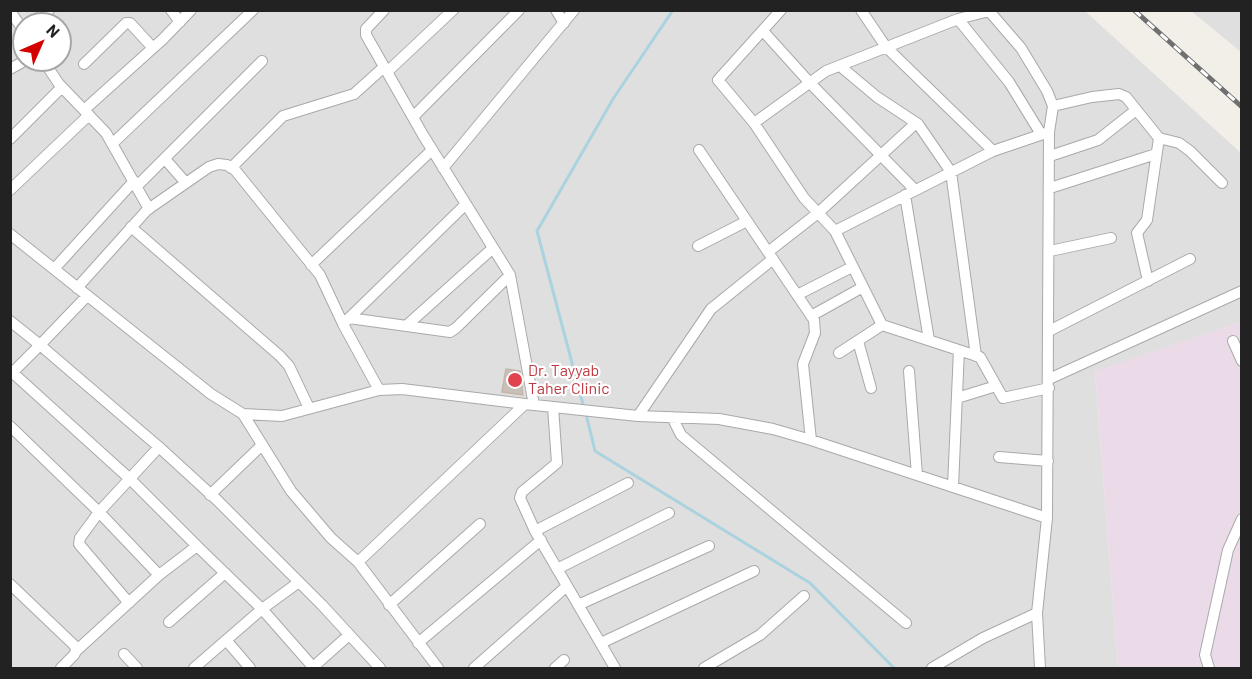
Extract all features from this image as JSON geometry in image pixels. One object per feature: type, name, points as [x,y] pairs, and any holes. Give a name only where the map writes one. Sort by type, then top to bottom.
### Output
[{"type":"street","points":[[171,10],[180,21]]},
{"type":"street","points":[[10,190],[192,10]]},
{"type":"street","points":[[113,143],[253,10]]},
{"type":"street","points":[[384,10],[366,29],[366,35],[412,117],[510,275],[530,405]]},
{"type":"street","points":[[231,168],[284,116],[354,94],[386,70],[453,10]]},
{"type":"street","points":[[412,117],[519,10]]},
{"type":"street","points":[[556,10],[564,22]]},
{"type":"street","points":[[444,168],[574,10]]},
{"type":"street","points":[[781,10],[718,80],[754,123],[804,198],[835,231],[882,325],[980,357],[1003,398],[1049,383],[1242,291]]},
{"type":"street","points":[[861,10],[886,47],[993,151]]},
{"type":"street","points":[[754,123],[826,71],[958,19],[989,11],[1021,48],[1047,91],[1053,106],[1045,133]]},
{"type":"street","points":[[958,19],[1009,82],[1045,133],[1050,156],[1047,518],[1037,613],[1040,669]]},
{"type":"street","points":[[84,64],[126,22],[130,23],[153,48]]},
{"type":"street","points":[[763,31],[881,155],[910,193],[928,340]]},
{"type":"street","points":[[54,269],[135,184],[165,159],[262,61]]},
{"type":"street","points":[[840,66],[877,97],[916,123],[951,172],[976,356]]},
{"type":"street","points":[[51,72],[62,87],[103,129],[113,143],[148,209]]},
{"type":"street","points":[[10,139],[62,87]]},
{"type":"street","points":[[1053,106],[1092,97],[1119,94],[1126,97],[1159,138],[1179,143],[1191,151],[1222,183]]},
{"type":"street","points":[[1050,156],[1098,140],[1136,110]]},
{"type":"street","points":[[638,416],[711,309],[916,123]]},
{"type":"street","points":[[835,231],[993,151],[1045,133]]},
{"type":"street","points":[[1148,280],[1137,233],[1147,220],[1159,138]]},
{"type":"street","points":[[311,265],[432,150]]},
{"type":"street","points":[[699,150],[816,326],[803,364],[811,440]]},
{"type":"street","points":[[1050,188],[1156,154]]},
{"type":"street","points":[[165,159],[186,183]]},
{"type":"street","points":[[77,288],[148,209],[208,167],[218,164],[231,168],[320,275],[346,321],[379,390]]},
{"type":"street","points":[[346,321],[466,204]]},
{"type":"street","points":[[698,246],[747,221]]},
{"type":"street","points":[[131,227],[280,356],[289,366],[309,408]]},
{"type":"street","points":[[10,234],[211,394],[243,414],[291,491],[305,509],[358,562],[438,669]]},
{"type":"street","points":[[1050,251],[1111,238]]},
{"type":"street","points":[[406,326],[493,248]]},
{"type":"street","points":[[1049,331],[1190,259]]},
{"type":"street","points":[[797,295],[852,267]]},
{"type":"street","points":[[346,321],[450,332],[510,275]]},
{"type":"street","points":[[811,316],[863,288]]},
{"type":"street","points":[[87,296],[12,374],[130,479],[262,609],[312,668],[349,635]]},
{"type":"street","points":[[11,323],[159,447],[218,501],[299,582],[380,669]]},
{"type":"street","points":[[839,353],[882,325]]},
{"type":"street","points":[[858,341],[871,388]]},
{"type":"street","points":[[1233,341],[1242,361]]},
{"type":"street","points":[[953,486],[959,350]]},
{"type":"street","points":[[909,371],[917,476]]},
{"type":"street","points":[[957,398],[996,386]]},
{"type":"street","points":[[243,414],[282,416],[379,390],[402,389],[638,416],[719,419],[811,440],[1047,518]]},
{"type":"street","points":[[358,562],[530,405]]},
{"type":"street","points":[[553,407],[557,463],[520,496],[538,536],[615,669]]},
{"type":"street","points":[[672,417],[681,435],[906,623]]},
{"type":"street","points":[[10,426],[99,512],[159,575]]},
{"type":"street","points":[[210,495],[262,445]]},
{"type":"street","points":[[129,603],[79,544],[80,538],[99,512],[159,447]]},
{"type":"street","points":[[999,457],[1048,461]]},
{"type":"street","points":[[418,644],[538,536],[628,483]]},
{"type":"street","points":[[557,569],[669,513]]},
{"type":"street","points":[[1209,669],[1205,655],[1225,562],[1230,543],[1242,519]]},
{"type":"street","points":[[389,605],[480,524]]},
{"type":"street","points":[[60,669],[76,651],[159,575],[197,546]]},
{"type":"street","points":[[578,605],[709,546]]},
{"type":"street","points":[[601,644],[754,571]]},
{"type":"street","points":[[170,622],[225,573]]},
{"type":"street","points":[[194,669],[262,609],[299,582]]},
{"type":"street","points":[[10,584],[71,641],[76,651]]},
{"type":"street","points":[[474,669],[567,586]]},
{"type":"street","points":[[704,669],[760,635],[804,596]]},
{"type":"street","points":[[937,667],[983,638],[1037,613]]},
{"type":"street","points":[[226,640],[250,669]]},
{"type":"street","points":[[124,654],[137,669]]},
{"type":"street","points":[[555,669],[564,660]]},
{"type":"shaded area","points":[[10,11],[1085,11],[1242,154],[1241,322],[1095,372],[1118,668],[11,668]]},
{"type":"shaded area","points":[[1191,11],[1241,11],[1241,52]]},
{"type":"shaded area","points":[[1241,322],[1241,668],[1118,668],[1095,371]]},
{"type":"building","points":[[506,369],[520,371],[523,395],[502,392]]},
{"type":"waterway","points":[[584,408],[537,231],[613,99],[673,10]]},
{"type":"waterway","points":[[586,414],[595,451],[810,583],[894,668]]},
{"type":"railway","points":[[1134,10],[1242,107]]},
{"type":"place","name":"Dr. Tayyab Taher Clinic","points":[[515,380]]}]
